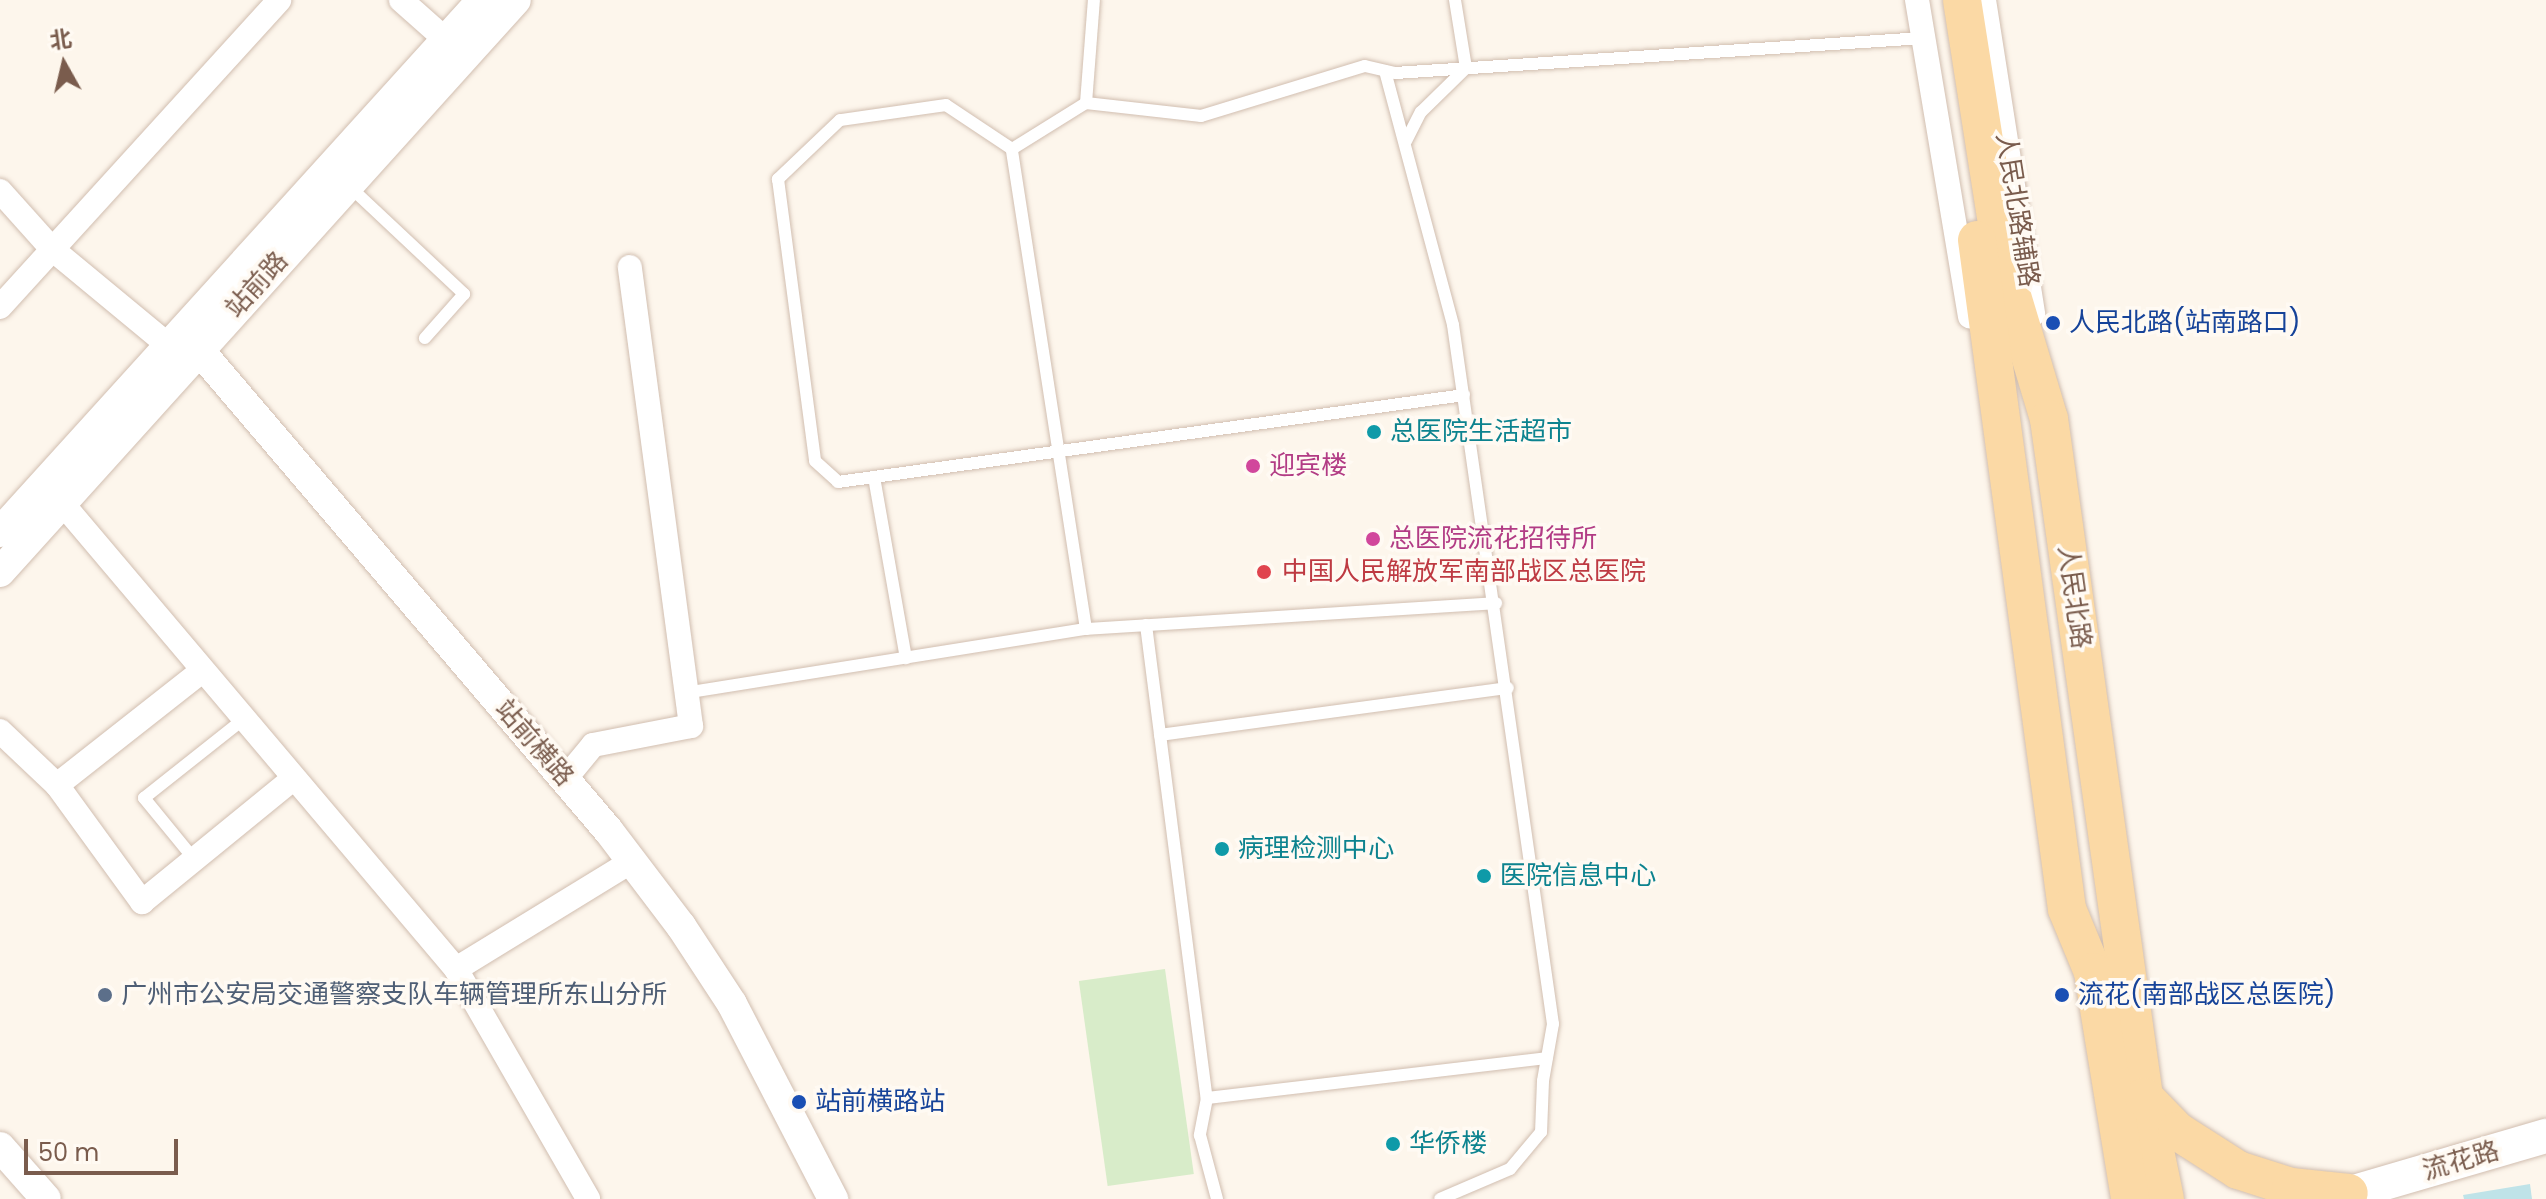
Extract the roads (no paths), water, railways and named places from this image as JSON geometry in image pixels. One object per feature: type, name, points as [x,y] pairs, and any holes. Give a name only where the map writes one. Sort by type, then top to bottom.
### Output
[{"type":"main road","name":"人民北路","points":[[1935,2],[2004,269],[2049,419],[2144,1097],[2165,1199]]},
{"type":"main road","name":"人民北路","points":[[1935,2],[1997,396],[2067,909],[2093,972],[2130,1199]]},
{"type":"main road","points":[[2144,1097],[2177,1131],[2238,1170],[2291,1187],[2339,1196]]},
{"type":"main road","points":[[2116,1199],[2118,1124]]},
{"type":"main road","name":"流花路","points":[[2339,1196],[2546,1136]]},
{"type":"street","points":[[0,307],[279,0]]},
{"type":"street","points":[[401,0],[446,40]]},
{"type":"street","name":"站前路","points":[[0,532],[482,0]]},
{"type":"street","name":"站前路","points":[[0,572],[516,0]]},
{"type":"street","name":"人民北路辅路","points":[[1984,0],[2049,419]]},
{"type":"street","points":[[1935,2],[1923,38],[1970,317],[1997,396]]},
{"type":"street","points":[[0,191],[52,249],[168,345],[199,350]]},
{"type":"street","points":[[565,779],[593,745],[691,726],[630,267]]},
{"type":"street","name":"站前横路","points":[[199,350],[632,861],[732,1004],[833,1199]]},
{"type":"street","points":[[62,503],[241,721],[456,969],[588,1199]]},
{"type":"street","points":[[57,785],[202,671]]},
{"type":"street","points":[[0,731],[57,785],[142,902],[293,779]]},
{"type":"street","points":[[456,969],[632,861]]},
{"type":"street","points":[[0,1147],[46,1199]]},
{"type":"lane","points":[[1086,103],[1094,0]]},
{"type":"lane","points":[[1455,0],[1466,68]]},
{"type":"lane","points":[[1012,149],[1086,103],[1201,116],[1365,66],[1385,71],[1466,68],[1923,38]]},
{"type":"lane","points":[[1406,141],[1421,112],[1466,68]]},
{"type":"lane","points":[[1385,71],[1453,325],[1496,603],[1553,1024],[1541,1132],[1510,1169],[1440,1199]]},
{"type":"lane","points":[[1086,629],[1058,451],[1012,149],[946,105],[840,120],[778,179],[815,461],[838,482],[1058,451],[1464,395]]},
{"type":"lane","points":[[349,186],[464,294],[425,338]]},
{"type":"lane","points":[[874,477],[906,658]]},
{"type":"lane","points":[[685,693],[1086,629],[1496,603]]},
{"type":"lane","points":[[1146,625],[1207,1098],[1200,1135],[1217,1199]]},
{"type":"lane","points":[[1160,735],[1508,688]]},
{"type":"lane","points":[[194,859],[144,798],[241,721]]},
{"type":"lane","points":[[1207,1098],[1547,1058]]},
{"type":"water","points":[[2530,1184],[2532,1199],[2464,1199],[2463,1195]]},
{"type":"place","name":"人民北路(站南路口)","points":[[2053,323]]},
{"type":"place","name":"总医院生活超市","points":[[1374,432]]},
{"type":"place","name":"迎宾楼","points":[[1253,466]]},
{"type":"place","name":"总医院流花招待所","points":[[1373,539]]},
{"type":"place","name":"中国人民解放军南部战区总医院","points":[[1264,572]]},
{"type":"place","name":"病理检测中心","points":[[1222,849]]},
{"type":"place","name":"医院信息中心","points":[[1484,876]]},
{"type":"place","name":"广州市公安局交通警察支队车辆管理所东山分所","points":[[105,995]]},
{"type":"place","name":"流花(南部战区总医院)","points":[[2062,995]]},
{"type":"place","name":"站前横路站","points":[[799,1102]]},
{"type":"place","name":"华侨楼","points":[[1393,1144]]}]
